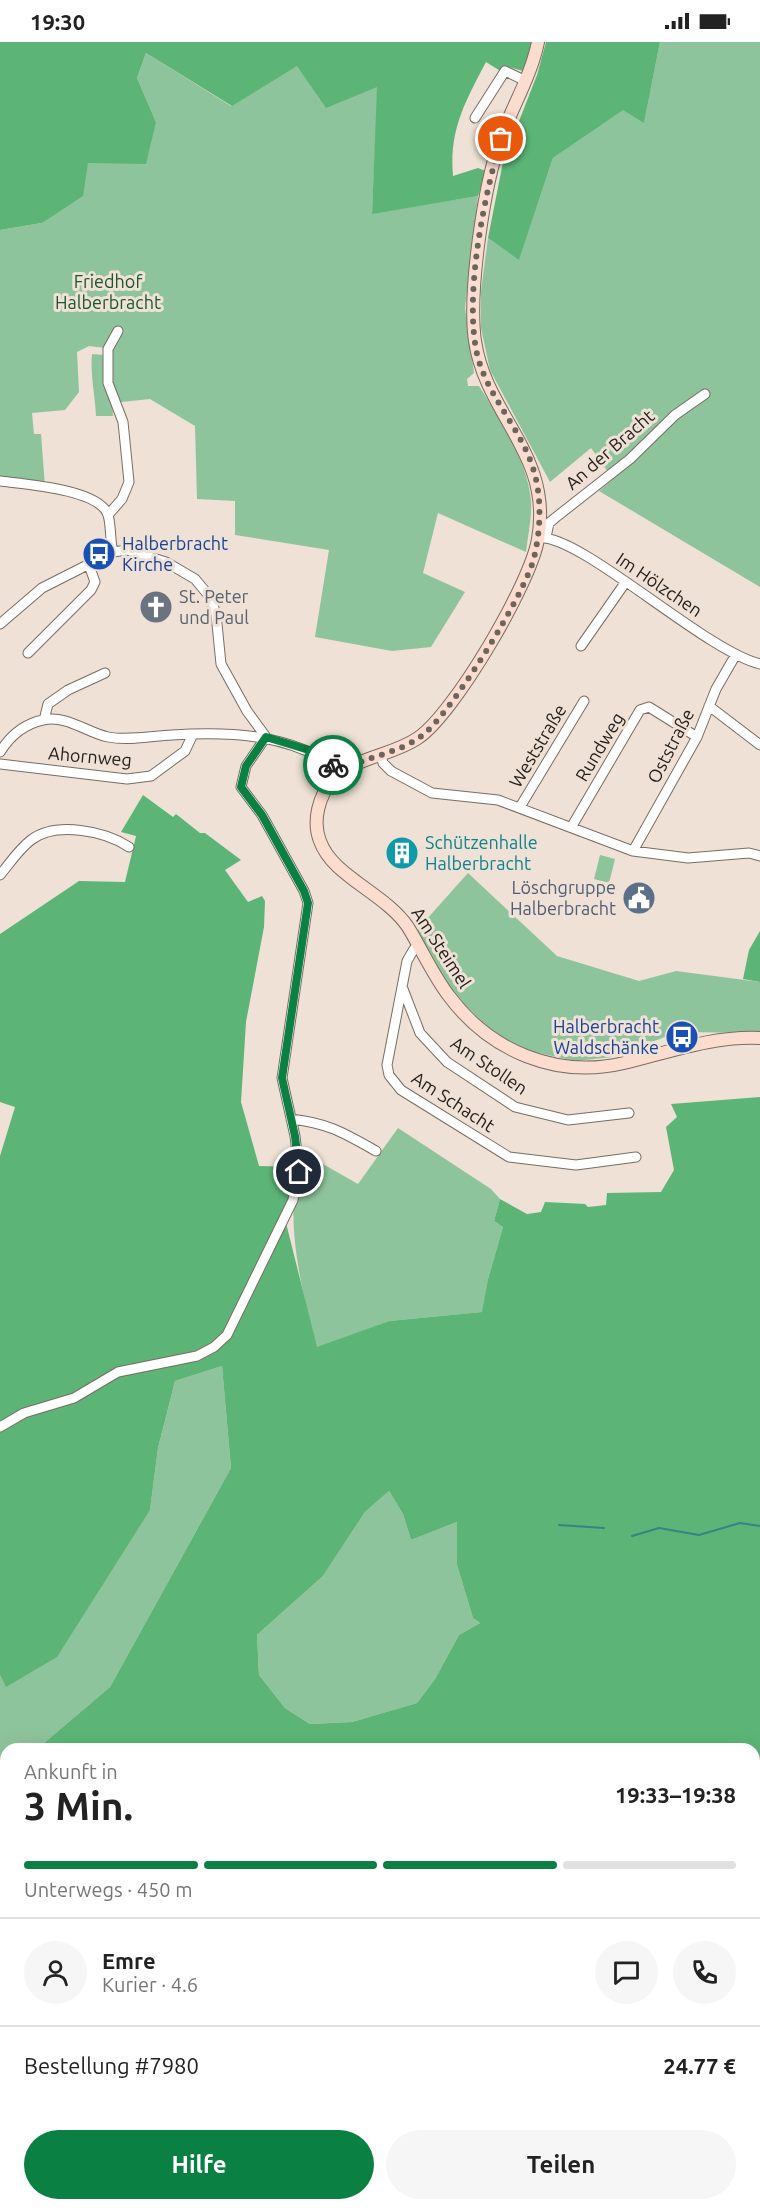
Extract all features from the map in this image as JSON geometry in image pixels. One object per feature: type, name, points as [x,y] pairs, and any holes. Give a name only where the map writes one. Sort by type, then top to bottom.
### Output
[{"type":"main road","points":[[342,771],[353,764],[407,745],[423,735],[447,708],[524,583],[542,537],[532,466],[485,378],[477,355],[473,327],[479,242],[492,170],[501,139],[526,81],[538,42]]},
{"type":"main road","name":"Am Steimel","points":[[342,771],[330,783],[319,807],[319,840],[330,859],[395,910],[420,946],[441,985],[473,1023],[512,1051],[542,1062],[571,1067],[607,1067],[705,1041],[760,1038]]},
{"type":"street","points":[[475,118],[506,70],[526,81]]},
{"type":"street","points":[[108,515],[122,499],[129,482],[123,422],[108,383],[108,349],[118,331]]},
{"type":"street","name":"An der Bracht","points":[[542,537],[549,523],[630,459],[675,415],[705,394]]},
{"type":"street","points":[[0,481],[81,495],[99,505],[108,515],[113,552]]},
{"type":"street","name":"Im Hölzchen","points":[[542,537],[586,557],[735,656],[760,664]]},
{"type":"street","points":[[0,624],[42,588],[113,552],[127,550],[166,562],[189,574],[205,589],[216,614],[221,664],[247,711],[266,737]]},
{"type":"street","points":[[28,653],[91,590],[95,582],[89,565]]},
{"type":"street","points":[[581,646],[626,583]]},
{"type":"street","name":"Oststraße","points":[[633,851],[697,737],[716,689],[735,656]]},
{"type":"street","points":[[44,720],[48,704],[68,690],[105,673]]},
{"type":"street","name":"Weststraße","points":[[520,807],[584,702]]},
{"type":"street","points":[[709,706],[760,745]]},
{"type":"street","name":"Rundweg","points":[[572,826],[640,710],[649,707],[697,737]]},
{"type":"street","points":[[0,752],[17,731],[44,720],[62,719],[107,737],[193,734],[266,737],[309,750],[342,771]]},
{"type":"street","name":"Ahornweg","points":[[0,764],[127,780],[151,776],[185,751],[193,734]]},
{"type":"street","points":[[0,1427],[24,1413],[74,1398],[118,1372],[197,1356],[221,1342],[293,1200],[299,1172],[282,1078],[308,903],[304,891],[262,815],[241,787],[246,766],[266,737]]},
{"type":"street","points":[[381,755],[383,763],[391,771],[432,793],[498,800],[572,826],[633,851],[688,858],[749,853],[760,856]]},
{"type":"street","points":[[0,875],[33,838],[68,829],[115,838],[129,847]]},
{"type":"street","name":"Am Schacht","points":[[420,946],[409,955],[387,1065],[389,1075],[401,1090],[509,1157],[576,1165],[636,1156]]},
{"type":"street","name":"Am Stollen","points":[[403,989],[420,1034],[447,1062],[516,1107],[568,1120],[629,1113]]},
{"type":"street","points":[[291,1119],[315,1121],[336,1128],[376,1151]]},
{"type":"green space","points":[[0,42],[532,42],[523,71],[505,66],[502,72],[486,62],[460,117],[452,160],[453,176],[478,168],[486,171],[478,196],[372,214],[377,87],[326,108],[297,66],[232,106],[146,53],[137,78],[156,122],[146,164],[88,163],[83,196],[42,223],[0,230]]},
{"type":"green space","points":[[546,42],[660,42],[644,123],[623,110],[553,158],[519,260],[488,238],[503,162],[537,75]]},
{"type":"green space","points":[[660,42],[760,42],[760,587],[599,491],[613,479],[591,448],[550,482],[490,370],[481,328],[481,291],[488,238],[519,259],[553,158],[623,109],[644,122]]},
{"type":"green space","name":"Friedhof Halberbracht","points":[[146,53],[231,106],[297,65],[378,86],[372,213],[478,196],[465,308],[474,373],[467,379],[468,386],[479,386],[504,426],[518,455],[531,501],[530,520],[526,552],[438,513],[423,573],[465,592],[431,647],[392,651],[315,637],[329,550],[235,535],[235,501],[197,499],[195,426],[150,399],[112,403],[113,416],[96,416],[92,354],[104,355],[105,348],[89,346],[77,352],[79,392],[65,410],[32,413],[34,434],[41,434],[45,486],[0,481],[0,230],[42,223],[88,163],[156,122],[137,78]]},
{"type":"green space","points":[[143,795],[173,817],[176,814],[200,833],[205,833],[241,860],[225,870],[248,902],[262,896],[265,901],[264,927],[246,1022],[241,1102],[259,1166],[299,1167],[286,1223],[317,1347],[389,1321],[482,1312],[488,1279],[503,1227],[494,1221],[500,1199],[527,1214],[541,1212],[545,1202],[585,1204],[588,1207],[606,1205],[607,1193],[661,1192],[674,1170],[666,1127],[677,1117],[671,1104],[760,1097],[760,1743],[44,1743],[110,1687],[231,1468],[222,1366],[175,1381],[158,1448],[150,1510],[57,1657],[6,1687],[0,1675],[0,1156],[15,1107],[0,1102],[0,934],[79,881],[125,882],[136,836],[121,832]],"holes":[[[389,1491],[403,1514],[411,1540],[457,1522],[457,1565],[473,1618],[480,1623],[459,1635],[435,1679],[417,1703],[352,1722],[310,1724],[285,1708],[259,1675],[257,1635],[323,1576],[365,1512]]]},
{"type":"green space","points":[[600,855],[615,859],[609,883],[594,879]]},
{"type":"green space","points":[[468,873],[557,956],[639,981],[676,971],[760,982],[760,1033],[678,1032],[612,1057],[576,1061],[534,1052],[502,1040],[458,999],[445,982],[417,930]]},
{"type":"green space","points":[[760,931],[760,982],[743,979],[749,950]]},
{"type":"green space","points":[[398,1128],[491,1189],[500,1199],[494,1221],[503,1227],[488,1279],[483,1312],[389,1321],[317,1348],[300,1278],[296,1250],[294,1196],[298,1173],[307,1155],[358,1184]]},
{"type":"green space","points":[[222,1366],[231,1468],[110,1687],[44,1743],[0,1743],[0,1675],[6,1686],[150,1510],[158,1448],[175,1381]]},
{"type":"green space","points":[[389,1491],[403,1514],[411,1540],[457,1522],[457,1565],[473,1618],[480,1623],[459,1635],[435,1679],[417,1703],[352,1722],[310,1724],[285,1708],[259,1675],[257,1635],[323,1576],[365,1512]]},
{"type":"waterway","points":[[632,1536],[659,1528],[699,1535],[740,1523],[760,1526]]},
{"type":"waterway","points":[[559,1525],[604,1528]]},
{"type":"way so far","points":[[333,765],[342,771],[353,764],[407,745],[433,726],[461,690],[524,583],[533,561],[540,524],[540,510],[532,466],[522,443],[485,378],[477,355],[473,327],[479,242],[494,162],[501,139]]},
{"type":"place","name":"Halberbracht Kirche","points":[[99,554]]},
{"type":"place","name":"St. Peter und Paul","points":[[156,607]]},
{"type":"place","name":"Schützenhalle Halberbracht","points":[[402,853]]},
{"type":"place","name":"Löschgruppe Halberbracht","points":[[639,898]]},
{"type":"place","name":"Halberbracht Waldschänke","points":[[682,1037]]},
{"type":"route","points":[[299,1172],[295,1136],[285,1101],[282,1078],[308,903],[304,891],[262,815],[246,797],[241,787],[246,766],[266,737],[309,750],[333,765]]}]
